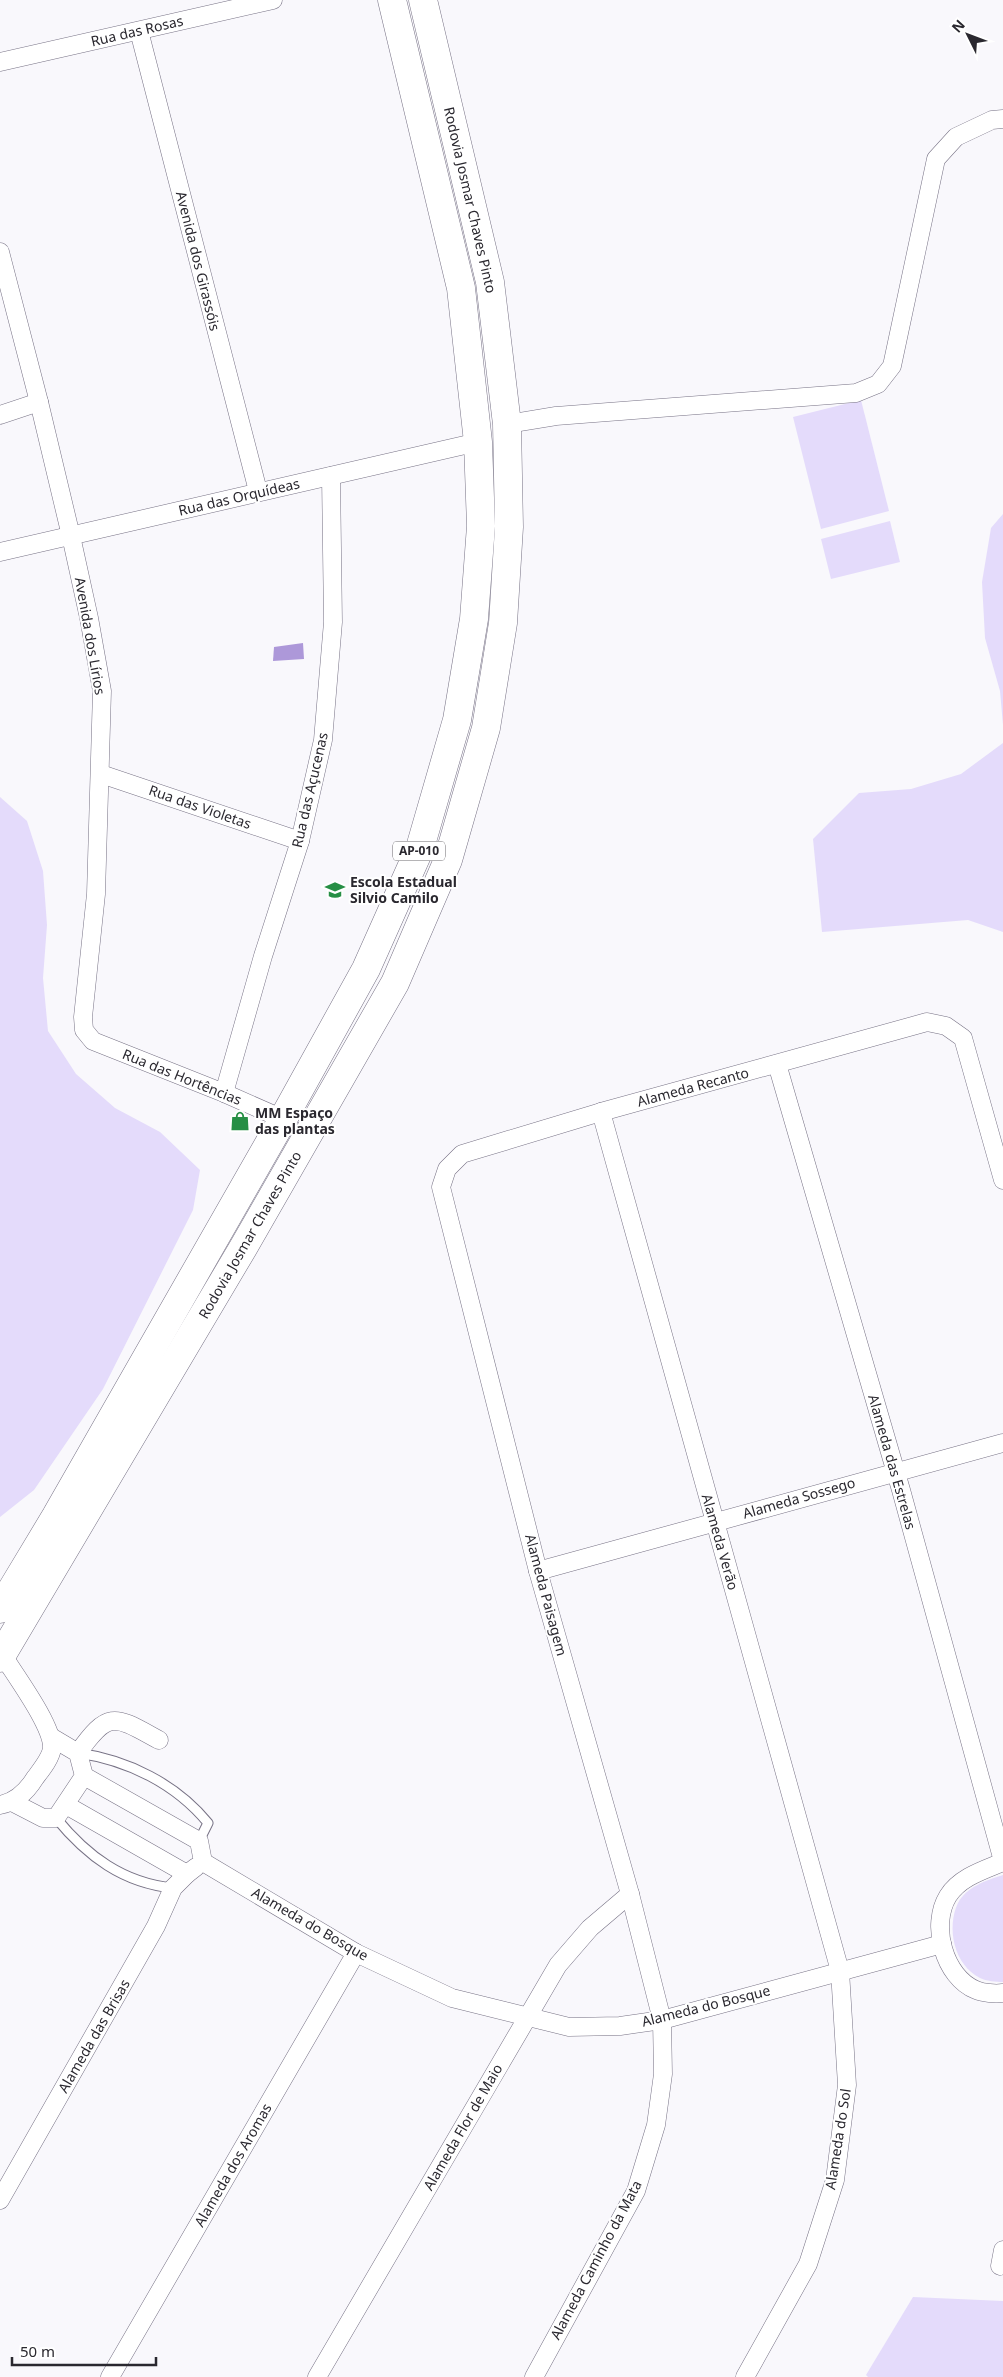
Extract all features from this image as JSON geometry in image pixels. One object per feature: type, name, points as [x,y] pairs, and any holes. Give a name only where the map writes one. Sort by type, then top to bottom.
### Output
[{"type":"main road","name":"Rodovia Josmar Chaves Pinto","points":[[0,1609],[56,1516],[284,1120],[366,970],[420,848],[455,729],[474,618],[481,526],[478,442],[460,288],[392,0]]},
{"type":"main road","name":"Rodovia Josmar Chaves Pinto","points":[[1,1656],[243,1248],[395,983],[448,860],[486,728],[504,623],[510,527],[507,424],[490,282],[428,1]]},
{"type":"main road","points":[[217,1234],[243,1248]]},
{"type":"street","name":"Rua das Rosas","points":[[0,62],[274,0]]},
{"type":"street","name":"Avenida dos Girassóis","points":[[139,31],[258,491]]},
{"type":"street","points":[[507,424],[556,416],[856,393],[878,384],[892,366],[936,159],[956,137],[992,120],[1003,119]]},
{"type":"street","name":"Avenida dos Lírios","points":[[0,252],[71,536],[89,618],[102,691],[96,894],[83,1016],[84,1030]]},
{"type":"street","points":[[0,415],[39,402]]},
{"type":"street","name":"Rua das Orquídeas","points":[[0,552],[258,491],[478,442]]},
{"type":"street","name":"Rua das Açucenas","points":[[224,1093],[262,956],[300,841],[324,730],[332,622],[332,476]]},
{"type":"street","name":"Rua das Violetas","points":[[101,774],[300,841]]},
{"type":"street","name":"Alameda Recanto","points":[[447,1169],[462,1154],[601,1112],[927,1022],[946,1026],[963,1038],[1003,1180]]},
{"type":"street","name":"Rua das Hortências","points":[[84,1030],[93,1041],[224,1093],[284,1120]]},
{"type":"street","name":"Alameda das Estrelas","points":[[777,1064],[896,1472],[1003,1862]]},
{"type":"street","name":"Alameda Verão","points":[[601,1112],[840,1971]]},
{"type":"street","name":"Alameda Paisagem","points":[[447,1169],[441,1187],[538,1571],[630,1894],[662,2020]]},
{"type":"street","name":"Alameda Sossego","points":[[538,1571],[1003,1443]]},
{"type":"street","points":[[1,1656],[43,1720],[51,1737],[52,1750],[31,1784],[6,1803]]},
{"type":"street","points":[[78,1753],[93,1731],[104,1723],[114,1720],[125,1722],[159,1740]]},
{"type":"street","points":[[51,1737],[78,1753],[84,1776],[199,1841],[203,1862]]},
{"type":"street","points":[[6,1803],[42,1818],[61,1812],[84,1776]]},
{"type":"street","points":[[61,1812],[187,1874]]},
{"type":"street","name":"Alameda do Bosque","points":[[203,1862],[356,1953],[452,1998],[569,2026],[620,2026],[662,2020],[942,1944]]},
{"type":"street","name":"Alameda das Brisas","points":[[0,2200],[156,1926],[173,1888],[203,1862]]},
{"type":"street","points":[[1003,1862],[964,1880],[948,1896],[940,1920],[942,1944],[955,1973],[976,1990],[1003,1993]]},
{"type":"street","name":"Alameda Flor de Maio","points":[[317,2377],[558,1965],[590,1928],[630,1894]]},
{"type":"street","name":"Alameda dos Aromas","points":[[110,2377],[356,1953]]},
{"type":"street","name":"Alameda do Sol","points":[[744,2377],[808,2264],[835,2180],[847,2085],[840,1971]]},
{"type":"street","name":"Alameda Caminho da Mata","points":[[534,2377],[636,2191],[656,2125],[663,2074],[662,2020]]},
{"type":"lane","points":[[78,1753],[116,1760],[172,1789],[198,1810],[208,1823],[199,1841]]},
{"type":"lane","points":[[61,1812],[75,1842],[106,1865],[152,1886],[173,1888]]},
{"type":"shaded area","points":[[861,400],[889,511],[821,529],[793,417]]},
{"type":"shaded area","points":[[1003,514],[1003,725],[1000,691],[985,638],[982,582],[991,528]]},
{"type":"shaded area","points":[[890,521],[900,562],[831,579],[821,539]]},
{"type":"shaded area","points":[[303,643],[304,659],[273,661],[274,647]]},
{"type":"shaded area","points":[[1003,743],[1003,932],[968,920],[822,932],[813,839],[859,793],[911,789],[961,774]]},
{"type":"shaded area","points":[[0,797],[27,821],[43,871],[47,925],[43,978],[48,1031],[76,1074],[115,1108],[160,1132],[200,1170],[193,1210],[103,1389],[34,1490],[0,1517]]},
{"type":"shaded area","points":[[1003,1875],[1003,1982],[980,1978],[964,1964],[958,1955],[955,1945],[953,1923],[958,1903],[966,1893],[984,1882]]},
{"type":"shaded area","points":[[913,2297],[1003,2301],[1003,2377],[868,2377],[866,2375]]},
{"type":"place","name":"Escola Estadual Silvio Camilo","points":[[335,890]]},
{"type":"place","name":"MM Espaço das plantas","points":[[240,1121]]}]
